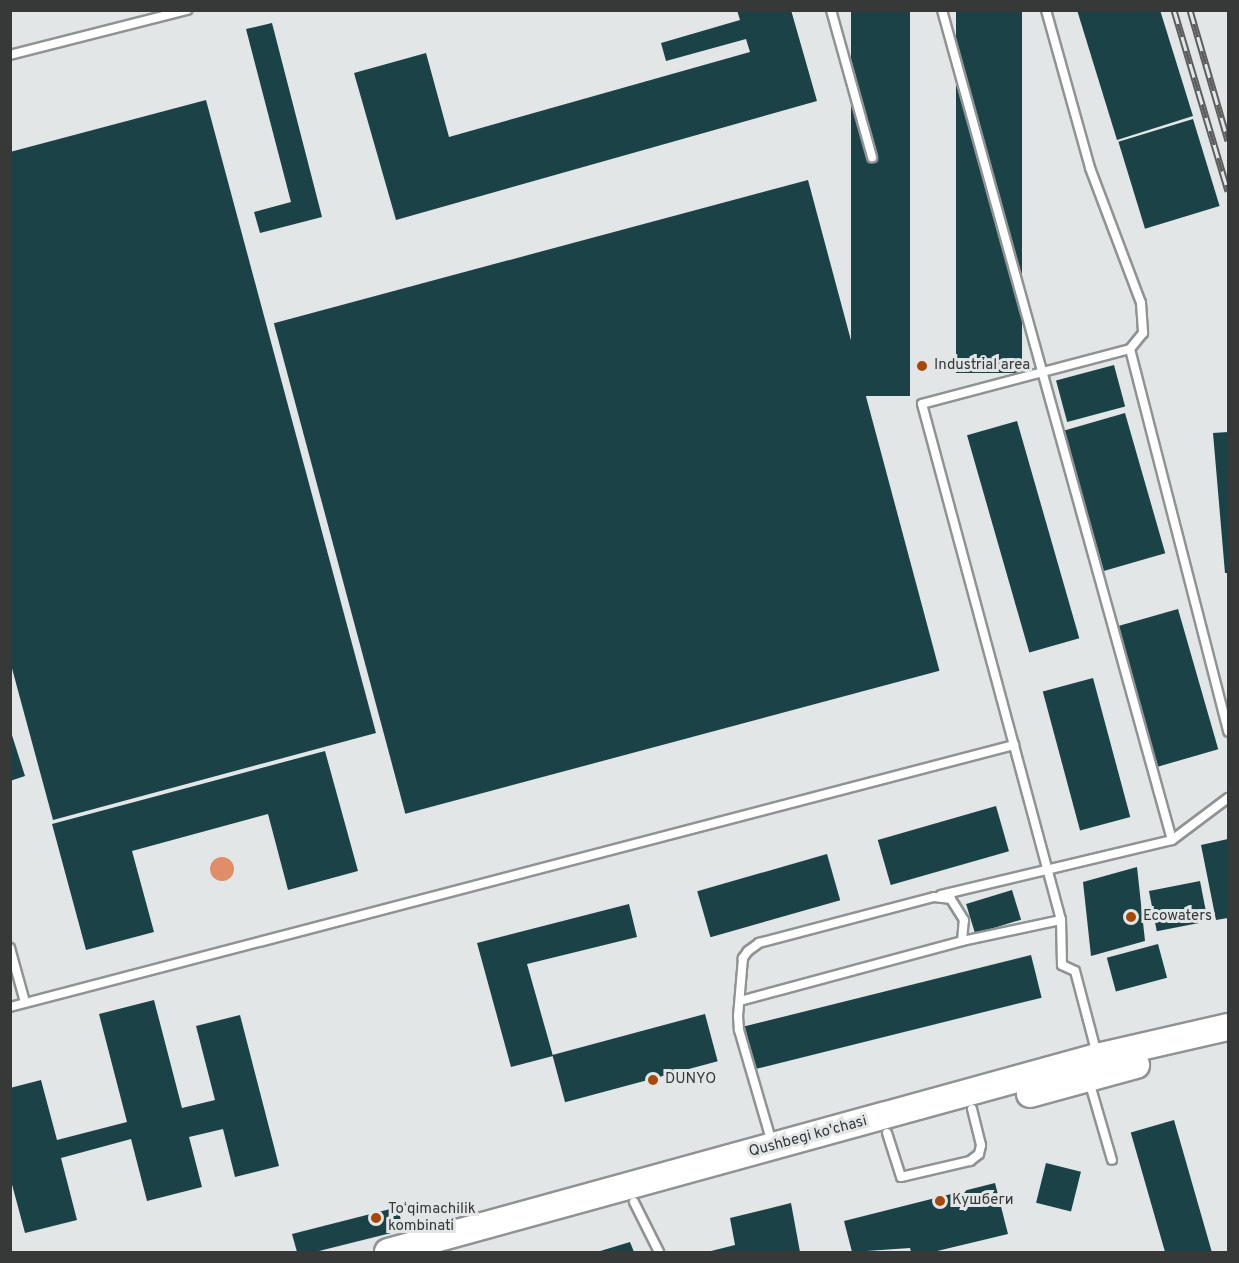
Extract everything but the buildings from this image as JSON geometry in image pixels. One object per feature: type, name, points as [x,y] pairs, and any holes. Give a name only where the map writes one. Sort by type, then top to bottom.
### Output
[{"type":"main road","name":"Qushbegi ko'chasi","points":[[388,1252],[452,1246],[634,1202],[972,1109],[1228,1027]]},
{"type":"main road","name":"Qushbegi ko'chasi","points":[[452,1246],[773,1146],[1228,1040]]},
{"type":"lane","points":[[10,55],[187,10]]},
{"type":"lane","points":[[831,10],[872,157]]},
{"type":"lane","points":[[942,10],[1040,375],[1172,840]]},
{"type":"lane","points":[[1046,10],[1090,168],[1141,303],[1143,333],[1130,349],[1040,375],[922,404],[1061,920],[1062,965],[1075,971],[1112,1160]]},
{"type":"lane","points":[[1130,349],[1228,732]]},
{"type":"lane","points":[[10,1007],[1014,745]]},
{"type":"lane","points":[[773,1146],[739,1030],[743,958],[759,943],[934,897],[1172,840],[1228,798]]},
{"type":"lane","points":[[934,897],[951,899],[958,907],[964,920],[962,941]]},
{"type":"lane","points":[[740,1000],[962,941],[1061,920]]},
{"type":"lane","points":[[10,948],[25,1002]]},
{"type":"lane","points":[[887,1133],[901,1177],[969,1161],[979,1154],[981,1145],[972,1109]]},
{"type":"lane","points":[[634,1202],[659,1252]]},
{"type":"shaded area","points":[[222,857],[231,860],[234,869],[231,878],[222,881],[213,878],[210,869],[213,860]]},
{"type":"railway","points":[[1174,10],[1228,191]]},
{"type":"railway","points":[[1190,10],[1228,141]]},
{"type":"place","name":"Industrial area","points":[[922,366]]},
{"type":"place","name":"Ecowaters","points":[[1131,917]]},
{"type":"place","name":"DUNYO","points":[[653,1080]]},
{"type":"place","name":"Кушбеги","points":[[940,1201]]},
{"type":"place","name":"Toʻqimachilik kombinati","points":[[376,1218]]}]
